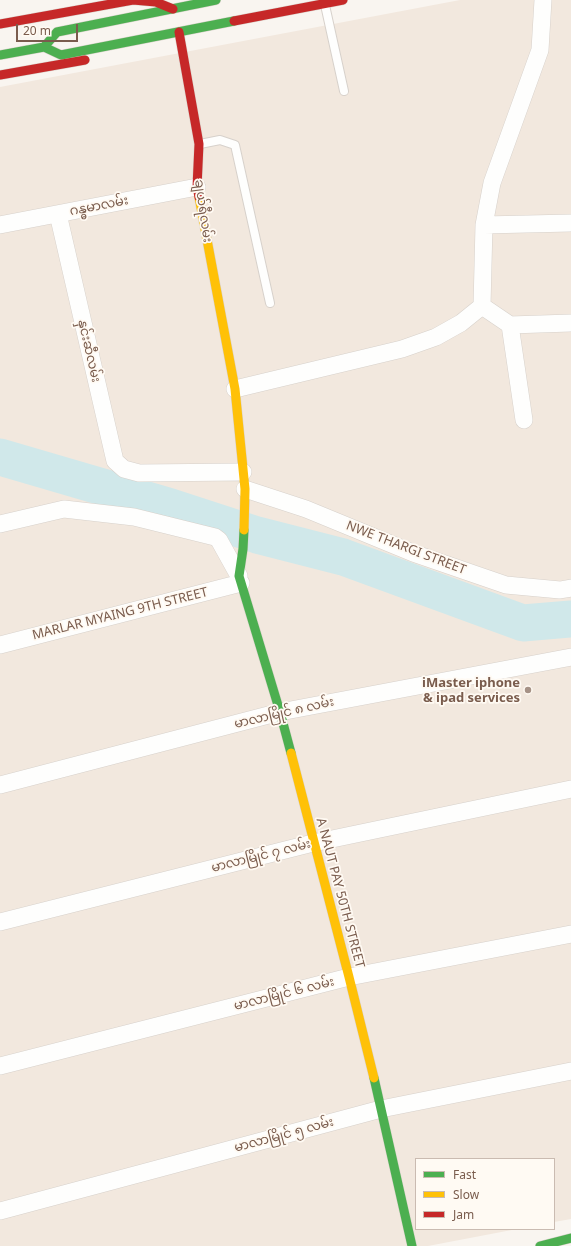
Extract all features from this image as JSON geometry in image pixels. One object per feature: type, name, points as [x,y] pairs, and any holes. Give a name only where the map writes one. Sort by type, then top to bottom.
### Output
[{"type":"street","points":[[0,24],[133,0],[172,4]]},
{"type":"street","points":[[44,47],[57,32],[172,4],[216,0]]},
{"type":"street","points":[[0,55],[44,47],[61,55],[343,0]]},
{"type":"street","points":[[235,389],[402,349],[436,337],[461,323],[482,306],[484,226],[492,183],[540,50],[543,0]]},
{"type":"street","points":[[160,44],[168,42],[179,32]]},
{"type":"street","name":"ချယ်ရီလမ်း","points":[[179,32],[199,144],[197,187],[235,389],[244,480],[243,549]]},
{"type":"street","points":[[0,75],[92,58]]},
{"type":"street","name":"ဂန္ဓမာလမ်း","points":[[0,225],[197,187]]},
{"type":"street","name":"နှင်းဆီလမ်း","points":[[58,214],[115,461],[124,469],[139,473]]},
{"type":"street","points":[[484,226],[571,223]]},
{"type":"street","points":[[482,306],[510,325],[571,323]]},
{"type":"street","points":[[510,325],[524,420]]},
{"type":"street","name":"NWE THARGI STREET","points":[[139,473],[244,480],[413,553],[506,585],[560,590],[571,588]]},
{"type":"street","points":[[0,524],[64,509],[134,517],[215,537],[220,540],[240,580]]},
{"type":"street","name":"A NAUT PAY 50TH STREET","points":[[243,549],[240,580],[280,712],[349,977],[412,1246]]},
{"type":"street","name":"MARLAR MYAING 9TH STREET","points":[[0,645],[240,580]]},
{"type":"street","name":"မာလာမြိုင် ၈ လမ်း","points":[[0,785],[280,712],[571,657]]},
{"type":"street","name":"မာလာမြိုင် ၇ လမ်း","points":[[0,922],[313,843],[571,789]]},
{"type":"street","name":"မာလာမြိုင် ၆ လမ်း","points":[[0,1066],[349,977],[571,934]]},
{"type":"street","name":"မာလာမြိုင် ၅ လမ်း","points":[[0,1211],[381,1110],[571,1071]]},
{"type":"street","points":[[540,1246],[571,1238]]},
{"type":"lane","points":[[324,4],[344,91]]},
{"type":"lane","points":[[199,144],[220,140],[235,145],[270,303]]},
{"type":"shaded area","points":[[460,0],[571,0],[571,1219],[555,1222],[555,1158],[415,1158],[415,1230],[512,1230],[428,1246],[0,1246],[0,87]]},
{"type":"waterway","points":[[0,457],[171,507],[257,535],[343,557],[523,623],[571,619]]},
{"type":"traffic: fast","points":[[44,47],[57,32],[216,0]]},
{"type":"traffic: fast","points":[[0,55],[44,47],[61,55],[234,21]]},
{"type":"traffic: fast","points":[[244,530],[239,576],[291,753]]},
{"type":"traffic: fast","points":[[374,1078],[412,1246]]},
{"type":"traffic: fast","points":[[540,1246],[571,1238]]},
{"type":"traffic: slow","points":[[199,197],[235,389],[245,489],[244,530]]},
{"type":"traffic: slow","points":[[291,753],[374,1078]]},
{"type":"traffic: jam","points":[[0,24],[133,0],[156,2],[173,9]]},
{"type":"traffic: jam","points":[[234,21],[343,0]]},
{"type":"traffic: jam","points":[[179,32],[199,144],[197,187],[199,197]]},
{"type":"traffic: jam","points":[[0,75],[85,60]]},
{"type":"place","name":"iMaster iphone & ipad services","points":[[528,690]]}]
